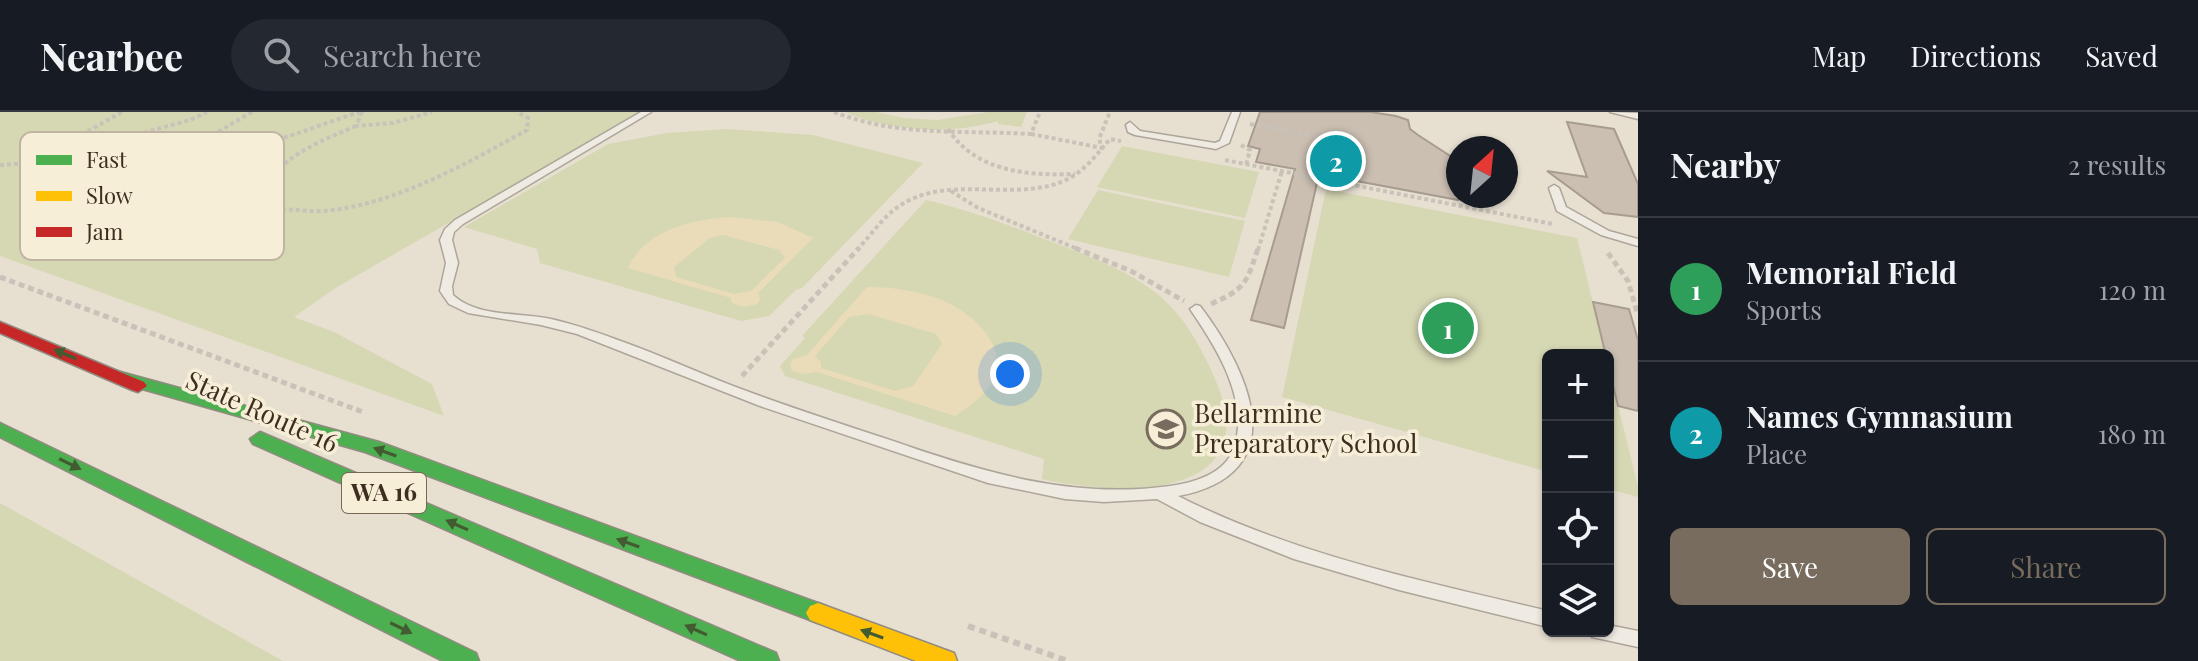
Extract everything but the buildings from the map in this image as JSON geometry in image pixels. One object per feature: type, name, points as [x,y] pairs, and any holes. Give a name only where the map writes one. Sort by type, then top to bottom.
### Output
[{"type":"highway","name":"State Route 16","points":[[0,327],[767,661]]},
{"type":"highway","points":[[113,375],[372,447],[945,661]]},
{"type":"highway","points":[[0,429],[467,661]]},
{"type":"highway","points":[[281,569],[407,653]]},
{"type":"lane","points":[[647,112],[459,222],[449,231],[446,240],[453,259],[445,282],[446,293],[453,301],[470,308],[577,330],[730,390],[951,467],[1003,482],[1110,498],[1160,494],[1219,477],[1237,459],[1245,444],[1240,397],[1231,365],[1215,331],[1196,309]]},
{"type":"lane","points":[[1130,125],[1131,130],[1138,133],[1219,146],[1224,143],[1236,112]]},
{"type":"lane","points":[[1614,112],[1638,116]]},
{"type":"lane","points":[[1554,188],[1561,209],[1605,233],[1638,243]]},
{"type":"lane","points":[[1160,494],[1225,529],[1278,548],[1542,617]]},
{"type":"lane","points":[[1614,634],[1638,639]]},
{"type":"path","points":[[86,132],[122,112]]},
{"type":"path","points":[[141,132],[190,120],[207,112]]},
{"type":"path","points":[[218,132],[252,112]]},
{"type":"path","points":[[284,138],[360,112]]},
{"type":"path","points":[[356,126],[360,112]]},
{"type":"path","points":[[284,166],[308,147],[356,126],[393,123],[432,112]]},
{"type":"path","points":[[284,209],[330,210],[446,173],[527,130],[528,118],[517,112]]},
{"type":"path","points":[[834,112],[875,127],[951,135],[999,130],[1102,148]]},
{"type":"path","points":[[1031,134],[1040,112]]},
{"type":"path","points":[[1102,148],[1099,139],[1110,112]]},
{"type":"path","points":[[1249,124],[1315,136]]},
{"type":"path","points":[[948,129],[959,146],[1005,167],[1037,174],[1076,174]]},
{"type":"path","points":[[730,390],[895,209],[919,195],[1045,186],[1076,174],[1110,139],[1130,143]]},
{"type":"path","points":[[1217,159],[1557,224]]},
{"type":"path","points":[[0,165],[20,164]]},
{"type":"path","points":[[951,191],[978,208],[1131,271],[1196,309],[1238,292],[1248,281],[1282,171]]},
{"type":"path","points":[[1604,248],[1628,281],[1638,315]]},
{"type":"green space","points":[[0,112],[642,112],[337,287],[294,317],[334,332],[432,384],[444,416],[0,256]]},
{"type":"green space","points":[[845,112],[876,112],[937,120],[988,112],[1027,112],[1021,127],[998,124],[998,121],[941,130],[882,124]]},
{"type":"green space","points":[[726,129],[813,135],[923,163],[802,288],[769,316],[741,321],[540,263],[537,249],[464,227],[608,144],[667,133]]},
{"type":"green space","points":[[1122,146],[1259,172],[1245,218],[1097,187]]},
{"type":"green space","points":[[1326,189],[1577,238],[1605,349],[1542,349],[1542,470],[1282,397]]},
{"type":"green space","points":[[1098,190],[1245,221],[1229,277],[1068,239]]},
{"type":"green space","points":[[926,200],[996,221],[1102,262],[1139,281],[1170,305],[1202,351],[1226,414],[1223,446],[1206,467],[1180,481],[1147,487],[1111,488],[1042,479],[1044,459],[785,376],[780,366],[805,338],[802,336]]},
{"type":"green space","points":[[1614,389],[1638,487],[1638,497],[1614,491]]},
{"type":"green space","points":[[0,503],[283,661],[0,661]]},
{"type":"sand","points":[[715,218],[778,222],[813,238],[758,293],[760,299],[757,304],[744,307],[732,303],[731,298],[628,268],[646,244],[658,236],[685,224]],"holes":[[[723,235],[779,250],[785,258],[751,291],[734,294],[676,277],[674,267],[710,238]]]},
{"type":"sand","points":[[867,287],[876,287],[926,295],[958,309],[990,338],[997,363],[994,377],[983,395],[955,416],[817,372],[802,374],[793,371],[790,365],[793,359],[807,355]],"holes":[[[868,314],[936,334],[942,344],[913,386],[895,391],[821,368],[821,362],[815,356],[849,317]]]},
{"type":"traffic: fast","points":[[113,375],[372,447],[818,613]]},
{"type":"traffic: fast","points":[[0,429],[467,661]]},
{"type":"traffic: fast","points":[[260,439],[767,661]]},
{"type":"traffic: slow","points":[[818,613],[945,661]]},
{"type":"traffic: jam","points":[[0,327],[138,386]]},
{"type":"place","name":"Names Gymnasium","points":[[1336,161]]},
{"type":"place","name":"Memorial Field","points":[[1448,328]]},
{"type":"place","name":"Bellarmine Preparatory School","points":[[1166,429]]}]
